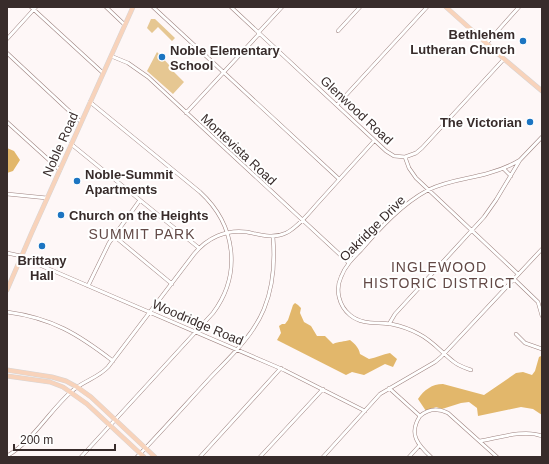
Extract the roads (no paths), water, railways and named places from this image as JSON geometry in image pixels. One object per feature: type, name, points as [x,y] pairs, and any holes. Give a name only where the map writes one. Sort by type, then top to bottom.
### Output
[{"type":"main road","name":"Noble Road","points":[[7,290],[133,7]]},
{"type":"main road","points":[[448,8],[486,44],[542,92]]},
{"type":"main road","points":[[7,370],[52,377],[91,397],[155,457]]},
{"type":"main road","points":[[7,376],[54,383],[74,389],[87,404],[141,456]]},
{"type":"street","points":[[106,7],[125,25]]},
{"type":"street","points":[[153,7],[339,179]]},
{"type":"street","name":"Glenwood Road","points":[[231,7],[374,141],[390,154],[405,158]]},
{"type":"street","points":[[186,113],[282,7]]},
{"type":"street","points":[[338,31],[360,7]]},
{"type":"street","points":[[337,105],[427,7]]},
{"type":"street","points":[[486,44],[519,7]]},
{"type":"street","points":[[7,39],[34,8],[103,73]]},
{"type":"street","points":[[7,53],[81,122]]},
{"type":"street","name":"Montevista Road","points":[[111,56],[143,73],[349,263]]},
{"type":"street","points":[[504,59],[422,148],[405,158],[413,174],[428,190],[518,274]]},
{"type":"street","points":[[81,457],[196,332],[217,307],[227,286],[230,274],[231,257],[228,232],[219,213],[207,198],[90,102]]},
{"type":"street","points":[[7,122],[60,170]]},
{"type":"street","points":[[389,324],[395,313],[491,209],[520,160],[542,137]]},
{"type":"street","points":[[7,456],[20,446],[74,389],[101,374],[114,361],[199,248],[214,237],[228,232],[244,232],[273,236],[289,231],[302,220],[374,141]]},
{"type":"street","points":[[71,144],[199,248]]},
{"type":"street","name":"Oakridge Drive","points":[[471,370],[456,364],[433,343],[421,335],[405,328],[389,324],[361,321],[351,316],[344,309],[339,297],[338,284],[349,263],[390,219],[412,200],[428,190],[444,183],[489,174],[504,169],[520,160]]},
{"type":"street","points":[[504,169],[511,176]]},
{"type":"street","points":[[7,194],[47,198]]},
{"type":"street","points":[[88,286],[114,236],[140,200]]},
{"type":"street","points":[[114,236],[172,284]]},
{"type":"street","points":[[141,456],[146,448],[237,349],[255,326],[267,303],[272,284],[274,268],[273,236]]},
{"type":"street","points":[[323,457],[378,395],[435,362],[445,353],[542,248]]},
{"type":"street","name":"Woodridge Road","points":[[7,253],[21,256],[281,368],[364,410]]},
{"type":"street","points":[[514,279],[538,302],[542,316]]},
{"type":"street","points":[[7,312],[35,317],[64,328],[86,340],[114,361]]},
{"type":"street","points":[[516,334],[525,343],[542,349]]},
{"type":"street","points":[[200,457],[281,368]]},
{"type":"street","points":[[389,388],[420,416]]},
{"type":"street","points":[[260,457],[323,389]]},
{"type":"street","points":[[431,457],[419,446],[415,437],[415,430],[420,416],[432,410],[445,411],[456,419],[497,457]]},
{"type":"street","points":[[480,441],[522,433],[531,433],[542,436]]},
{"type":"street","points":[[409,457],[419,446]]},
{"type":"place","name":"Bethlehem Lutheran Church","points":[[523,41]]},
{"type":"place","name":"Noble Elementary School","points":[[162,57]]},
{"type":"place","name":"The Victorian","points":[[530,122]]},
{"type":"place","name":"Noble-Summit Apartments","points":[[77,181]]},
{"type":"place","name":"Church on the Heights","points":[[61,215]]},
{"type":"place","name":"Brittany Hall","points":[[42,246]]},
{"type":"district","name":"SUMMIT PARK","points":[[142,234]]},
{"type":"district","name":"INGLEWOOD HISTORIC DISTRICT","points":[[439,276]]}]
